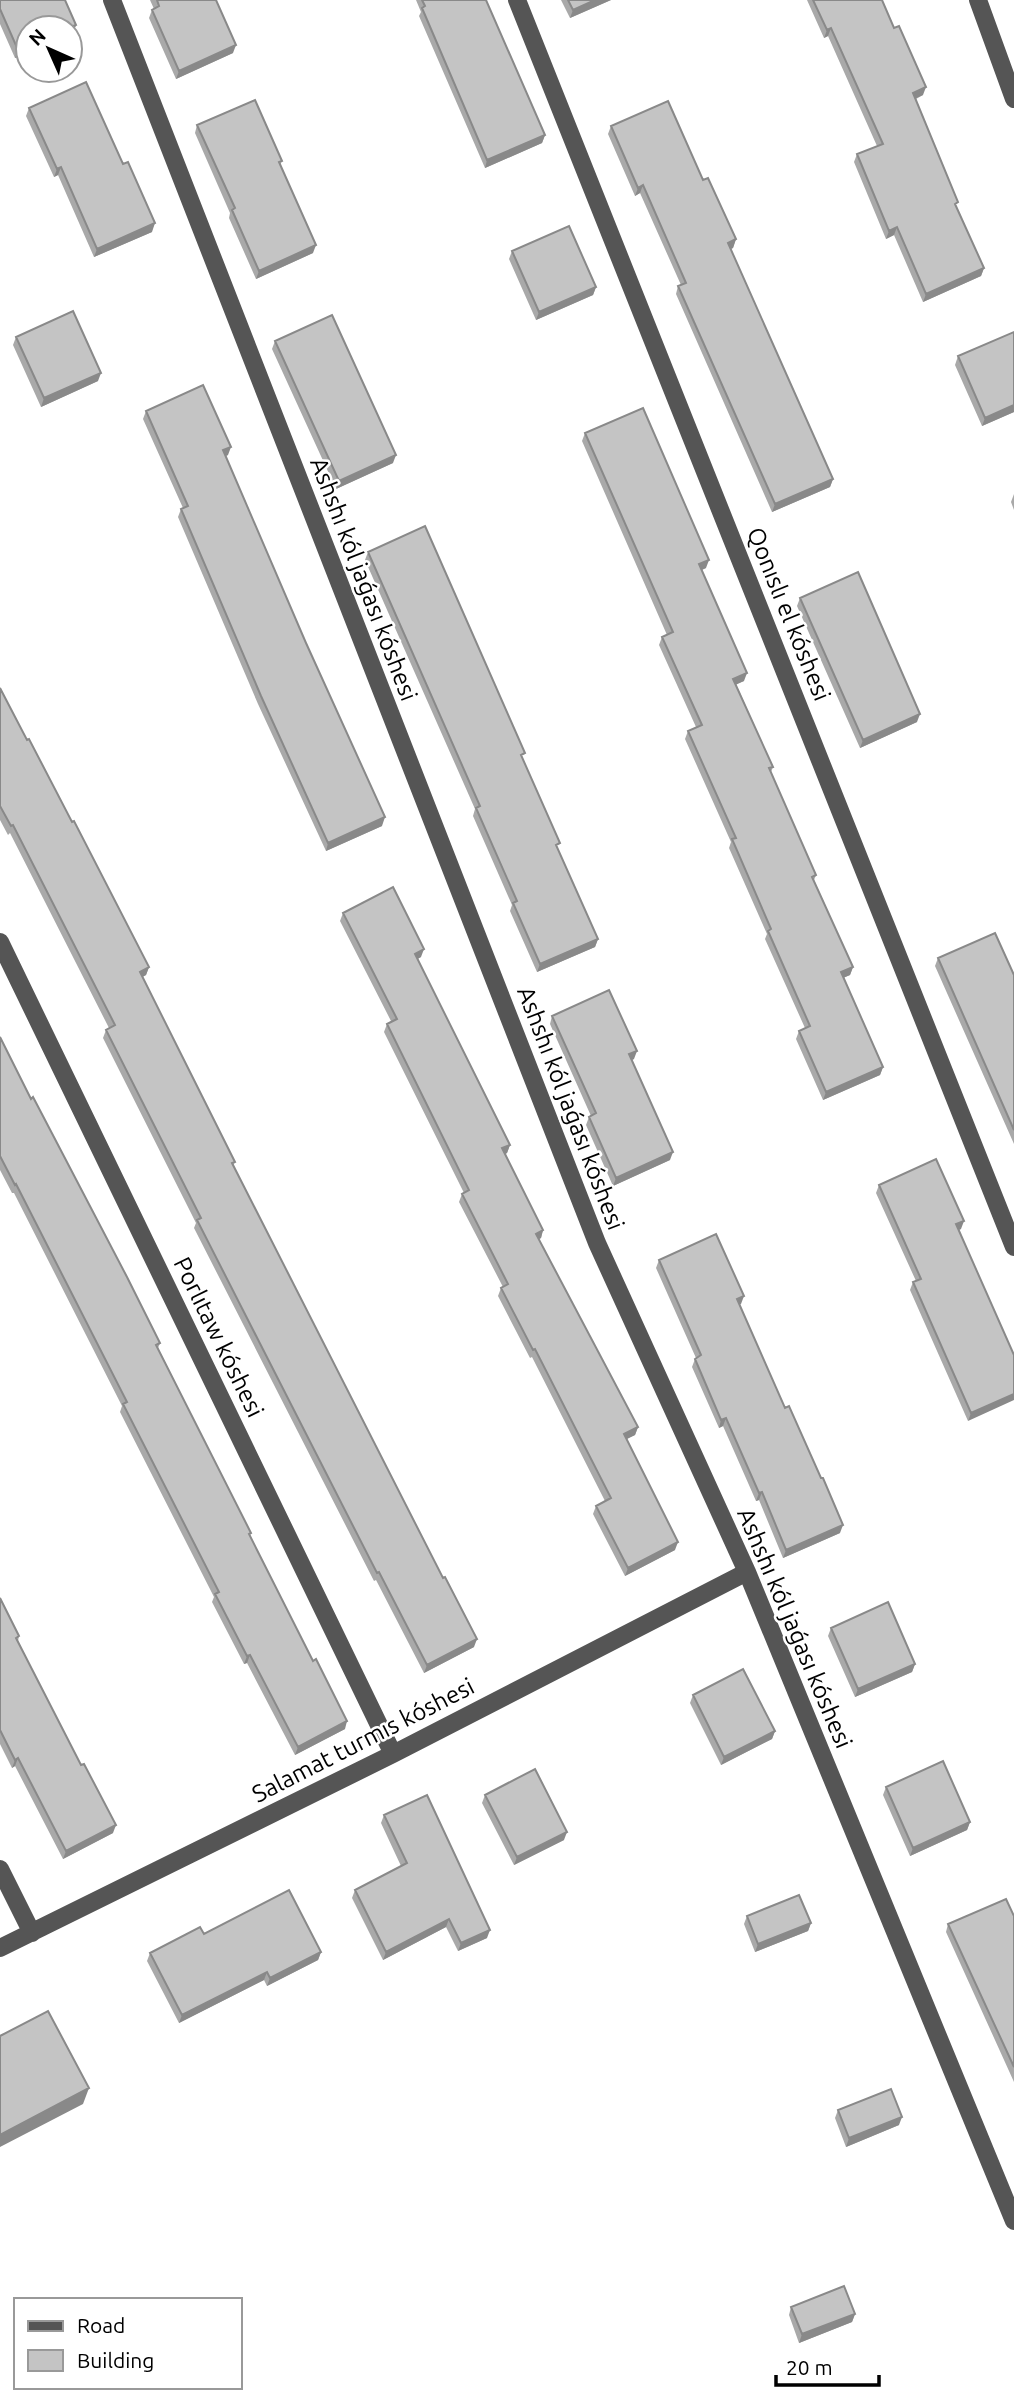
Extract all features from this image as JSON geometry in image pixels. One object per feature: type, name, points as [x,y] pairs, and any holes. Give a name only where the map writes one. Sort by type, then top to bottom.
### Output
[{"type":"street","name":"Ashshı kól jaǵası kóshesi","points":[[112,0],[597,1243],[747,1572],[1014,2221]]},
{"type":"street","name":"Qonıslı el kóshesi","points":[[517,0],[1014,1247]]},
{"type":"street","points":[[978,0],[1014,99]]},
{"type":"street","name":"Porlıtaw kóshesi","points":[[0,942],[393,1754]]},
{"type":"street","name":"Salamat turmıs kóshesi","points":[[0,1948],[393,1754],[747,1572]]},
{"type":"street","points":[[0,1869],[32,1933]]},
{"type":"building","points":[[0,0],[65,0],[71,14],[14,14],[14,41],[0,9]]},
{"type":"building","points":[[157,0],[216,0],[236,45],[179,71],[152,10],[159,6]]},
{"type":"building","points":[[422,0],[486,0],[545,135],[487,160],[422,8],[425,6]]},
{"type":"building","points":[[568,0],[595,0],[573,10]]},
{"type":"building","points":[[813,0],[882,0],[894,28],[899,26],[926,87],[913,93],[958,202],[955,204],[984,268],[926,294],[897,227],[889,231],[857,154],[883,144],[831,28],[827,30]]},
{"type":"building","points":[[86,82],[123,164],[128,162],[155,223],[97,249],[61,167],[57,169],[29,108]]},
{"type":"building","points":[[255,100],[316,245],[259,271],[232,210],[235,208],[197,125]]},
{"type":"building","points":[[668,101],[703,180],[708,178],[736,239],[728,243],[833,479],[775,504],[678,286],[686,283],[643,185],[638,188],[611,126]]},
{"type":"building","points":[[569,226],[596,287],[539,312],[512,251]]},
{"type":"building","points":[[73,311],[101,373],[44,398],[16,337]]},
{"type":"building","points":[[332,315],[396,455],[339,481],[275,341]]},
{"type":"building","points":[[1014,332],[1014,405],[985,418],[958,356]]},
{"type":"building","points":[[203,385],[231,447],[223,450],[385,817],[328,843],[261,696],[181,509],[188,506],[146,411]]},
{"type":"building","points":[[643,408],[709,560],[699,564],[747,673],[733,679],[773,767],[769,768],[816,875],[812,877],[853,967],[841,972],[883,1067],[826,1092],[799,1031],[810,1026],[768,931],[771,929],[732,839],[736,838],[688,731],[702,725],[662,637],[673,632],[585,433]]},
{"type":"building","points":[[425,526],[525,753],[521,755],[560,843],[556,845],[598,939],[540,964],[513,903],[517,901],[476,808],[480,806],[368,552]]},
{"type":"building","points":[[858,572],[920,714],[863,740],[800,598]]},
{"type":"building","points":[[0,688],[72,822],[74,821],[149,967],[140,972],[235,1162],[232,1163],[443,1578],[445,1577],[477,1639],[427,1665],[379,1572],[377,1573],[197,1220],[201,1218],[106,1030],[115,1025],[13,825],[11,826],[0,806]]},
{"type":"building","points":[[393,887],[424,949],[415,954],[510,1145],[502,1148],[543,1230],[536,1234],[638,1427],[624,1434],[678,1542],[628,1568],[596,1506],[611,1498],[501,1288],[508,1284],[462,1194],[469,1190],[387,1024],[397,1019],[343,913]]},
{"type":"building","points":[[995,933],[1014,975],[1014,1130],[938,958]]},
{"type":"building","points":[[609,990],[637,1051],[629,1054],[673,1152],[616,1178],[589,1117],[596,1113],[552,1016]]},
{"type":"building","points":[[0,1037],[127,1277],[160,1343],[156,1345],[251,1533],[249,1534],[313,1661],[316,1659],[347,1721],[298,1747],[215,1594],[219,1592],[123,1404],[127,1402],[0,1156]]},
{"type":"building","points":[[936,1159],[964,1221],[956,1224],[1014,1355],[1014,1394],[971,1413],[913,1282],[921,1279],[879,1185]]},
{"type":"building","points":[[716,1234],[744,1296],[737,1299],[785,1408],[789,1406],[843,1525],[786,1550],[762,1492],[759,1493],[726,1418],[721,1420],[695,1359],[701,1355],[659,1260]]},
{"type":"building","points":[[0,1598],[19,1636],[16,1638],[81,1765],[84,1764],[116,1825],[66,1851],[18,1758],[15,1760],[0,1730]]},
{"type":"building","points":[[888,1602],[915,1664],[858,1689],[831,1628]]},
{"type":"building","points":[[743,1669],[775,1731],[724,1757],[693,1695]]},
{"type":"building","points":[[943,1761],[970,1822],[913,1848],[886,1787]]},
{"type":"building","points":[[535,1769],[567,1832],[517,1857],[485,1795]]},
{"type":"building","points":[[427,1795],[490,1930],[461,1943],[449,1919],[386,1952],[355,1890],[407,1863],[384,1815]]},
{"type":"building","points":[[289,1890],[321,1952],[270,1978],[267,1972],[182,2015],[150,1953],[200,1927],[204,1934]]},
{"type":"building","points":[[799,1895],[811,1923],[758,1944],[747,1916]]},
{"type":"building","points":[[1006,1899],[1014,1916],[1014,2067],[948,1924]]},
{"type":"building","points":[[48,2011],[89,2088],[0,2135],[0,2036]]},
{"type":"building","points":[[891,2089],[902,2117],[849,2138],[838,2110]]},
{"type":"building","points":[[844,2286],[855,2314],[802,2334],[791,2307]]}]
